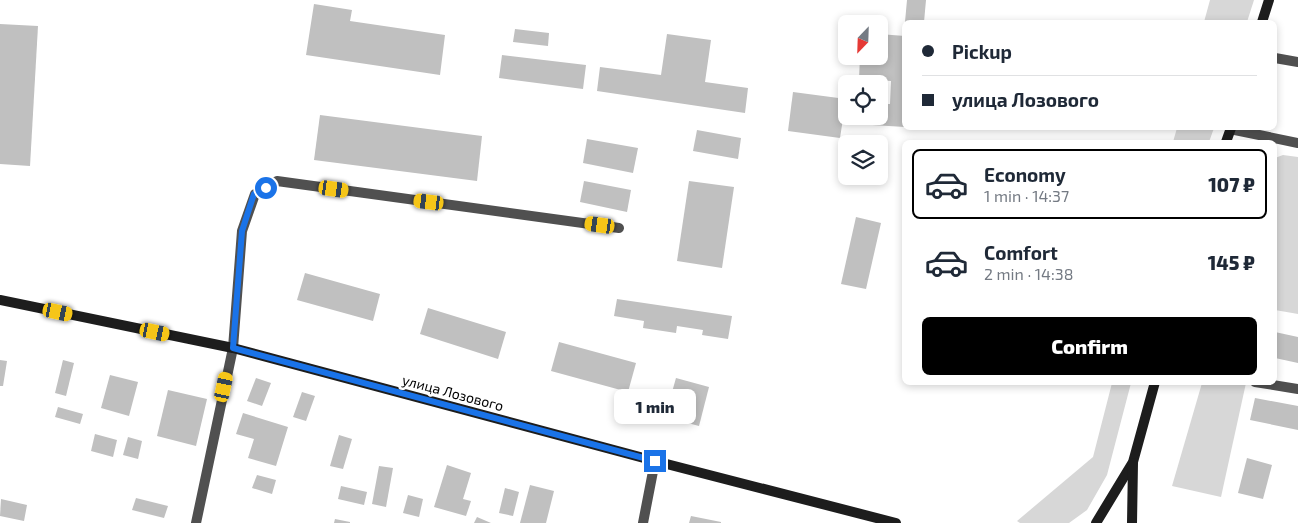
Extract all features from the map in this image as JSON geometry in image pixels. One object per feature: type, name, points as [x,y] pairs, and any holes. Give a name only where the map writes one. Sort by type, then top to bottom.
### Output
[{"type":"street","points":[[1263,20],[1269,0]]},
{"type":"street","points":[[1277,58],[1298,62]]},
{"type":"street","points":[[1240,130],[1298,143]]},
{"type":"street","points":[[196,523],[233,348],[242,231],[254,194],[276,181],[619,228]]},
{"type":"street","name":"улица Лозового","points":[[0,300],[233,348],[655,461],[896,523]]},
{"type":"street","points":[[1132,523],[1133,462],[1154,385]]},
{"type":"street","points":[[1273,385],[1298,389]]},
{"type":"street","points":[[643,523],[655,461]]},
{"type":"street","points":[[1096,523],[1133,462]]},
{"type":"shaded area","points":[[1210,0],[1254,0],[1248,20],[1205,20]]},
{"type":"shaded area","points":[[1176,130],[1213,130],[1210,140],[1174,140]]},
{"type":"shaded area","points":[[1283,155],[1298,157],[1298,314],[1277,310],[1277,157]]},
{"type":"shaded area","points":[[1111,385],[1130,385],[1107,475],[1087,510],[1069,523],[1020,523],[1017,521],[1093,457]]},
{"type":"shaded area","points":[[1201,385],[1246,385],[1221,497],[1172,486]]},
{"type":"building","points":[[907,0],[926,0],[924,20],[905,20]]},
{"type":"building","points":[[314,4],[352,10],[350,21],[445,35],[440,75],[306,55]]},
{"type":"building","points":[[0,24],[38,26],[30,166],[0,164]]},
{"type":"building","points":[[515,29],[549,33],[548,46],[513,42]]},
{"type":"building","points":[[667,34],[711,40],[705,82],[748,88],[745,113],[597,91],[600,67],[661,75]]},
{"type":"building","points":[[888,35],[902,36],[902,127],[872,125],[888,125],[891,81],[888,81],[888,75],[859,75],[860,65],[888,65]]},
{"type":"building","points":[[502,55],[586,65],[583,89],[499,78]]},
{"type":"building","points":[[793,92],[838,98],[838,125],[842,125],[840,135],[838,135],[838,138],[788,131]]},
{"type":"building","points":[[320,115],[482,136],[477,181],[314,160]]},
{"type":"building","points":[[697,130],[741,138],[738,159],[693,151]]},
{"type":"building","points":[[587,139],[638,148],[633,173],[583,163]]},
{"type":"building","points":[[584,181],[631,190],[627,212],[580,202]]},
{"type":"building","points":[[689,181],[734,187],[722,268],[677,261]]},
{"type":"building","points":[[856,217],[881,223],[866,289],[841,284]]},
{"type":"building","points":[[305,273],[380,294],[373,321],[297,300]]},
{"type":"building","points":[[617,299],[732,316],[728,339],[702,335],[703,330],[677,326],[676,333],[643,328],[644,321],[614,316]]},
{"type":"building","points":[[428,308],[506,332],[498,359],[420,334]]},
{"type":"building","points":[[1277,332],[1298,337],[1298,363],[1277,358]]},
{"type":"building","points":[[559,342],[636,363],[628,392],[551,371]]},
{"type":"building","points":[[0,360],[7,361],[3,386],[0,386]]},
{"type":"building","points":[[63,360],[74,363],[66,396],[55,393]]},
{"type":"building","points":[[110,375],[138,382],[129,416],[101,408]]},
{"type":"building","points":[[256,378],[271,383],[262,406],[247,401]]},
{"type":"building","points":[[676,378],[709,387],[699,426],[665,417]]},
{"type":"building","points":[[168,390],[207,399],[196,446],[157,436]]},
{"type":"building","points":[[302,392],[315,396],[306,421],[293,417]]},
{"type":"building","points":[[1255,398],[1298,406],[1298,430],[1250,420]]},
{"type":"building","points":[[58,407],[83,414],[80,424],[55,417]]},
{"type":"building","points":[[243,413],[288,427],[276,466],[248,458],[254,439],[236,434]]},
{"type":"building","points":[[95,434],[117,440],[113,457],[91,451]]},
{"type":"building","points":[[339,435],[352,439],[343,469],[330,466]]},
{"type":"building","points":[[128,437],[142,441],[138,459],[123,455]]},
{"type":"building","points":[[1247,458],[1272,465],[1263,499],[1238,493]]},
{"type":"building","points":[[447,465],[471,473],[463,499],[471,501],[466,516],[434,507]]},
{"type":"building","points":[[379,466],[393,468],[386,507],[372,504]]},
{"type":"building","points":[[257,475],[276,480],[272,494],[252,488]]},
{"type":"building","points":[[530,485],[554,491],[546,523],[520,523]]},
{"type":"building","points":[[341,486],[367,492],[364,505],[338,499]]},
{"type":"building","points":[[505,488],[519,492],[513,516],[499,513]]},
{"type":"building","points":[[408,495],[423,499],[419,517],[403,513]]},
{"type":"building","points":[[136,498],[168,506],[164,518],[132,510]]},
{"type":"building","points":[[1,499],[27,505],[24,521],[0,516]]},
{"type":"building","points":[[691,516],[721,522],[721,523],[689,523]]},
{"type":"building","points":[[477,517],[491,523],[474,523]]},
{"type":"building","points":[[335,519],[350,522],[350,523],[334,523]]},
{"type":"route","points":[[266,188],[254,194],[242,231],[233,348],[655,461]]}]
